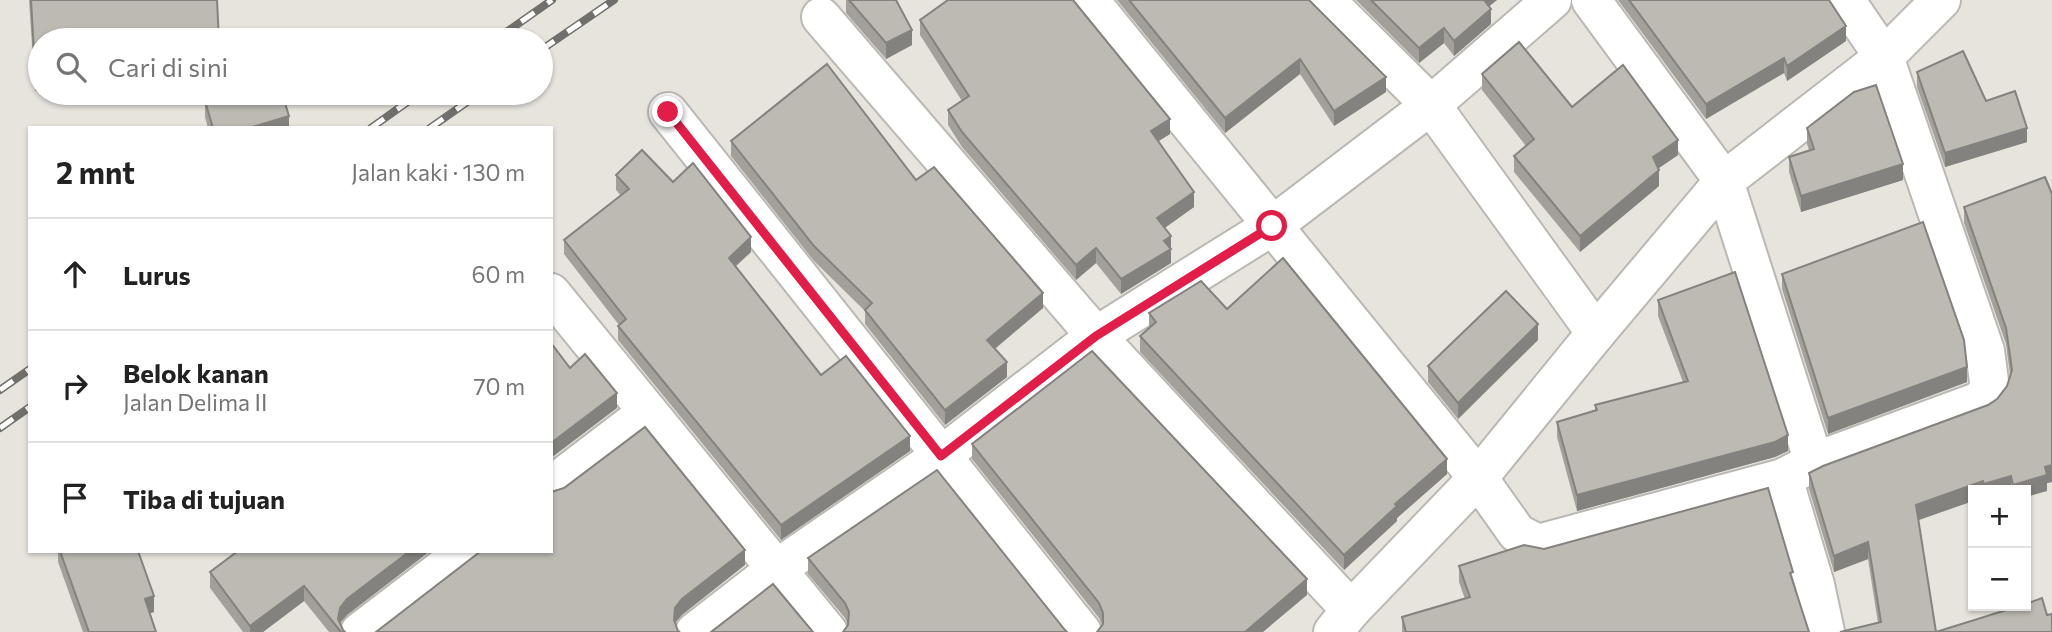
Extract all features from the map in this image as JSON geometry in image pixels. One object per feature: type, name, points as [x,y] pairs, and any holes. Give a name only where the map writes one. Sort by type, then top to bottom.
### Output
[{"type":"street","points":[[1090,0],[1478,478],[1517,533],[1538,544],[1798,470],[1980,401],[1990,389],[1985,351],[1884,57],[1844,0]]},
{"type":"street","points":[[1325,0],[1431,105],[1595,333]]},
{"type":"street","points":[[695,632],[775,570],[941,456],[1096,336],[1272,226],[1431,105],[1552,0]]},
{"type":"street","points":[[1591,0],[1724,181],[1798,470],[1825,632]]},
{"type":"street","points":[[821,17],[1342,621],[1478,478],[1595,333],[1724,181],[1884,57],[1941,0]]},
{"type":"street","points":[[668,112],[1082,632]]},
{"type":"street","points":[[553,295],[828,632]]},
{"type":"street","points":[[553,484],[648,412]]},
{"type":"street","points":[[360,632],[463,553]]},
{"type":"building","points":[[31,0],[217,0],[218,28],[33,28]]},
{"type":"building","points":[[849,0],[896,0],[912,30],[886,43]]},
{"type":"building","points":[[948,0],[1073,0],[1170,119],[1151,131],[1194,192],[1157,218],[1171,236],[1164,241],[1171,249],[1121,279],[1096,248],[1076,265],[962,132],[948,110],[969,96],[920,20]]},
{"type":"building","points":[[1129,0],[1309,0],[1386,77],[1334,111],[1300,59],[1225,118]]},
{"type":"building","points":[[1371,0],[1484,0],[1491,9],[1454,41],[1444,28],[1419,48]]},
{"type":"building","points":[[1629,0],[1829,0],[1846,26],[1787,66],[1784,58],[1706,104]]},
{"type":"building","points":[[1519,42],[1572,107],[1623,65],[1678,140],[1653,157],[1659,170],[1580,236],[1514,156],[1534,139],[1482,74]]},
{"type":"building","points":[[1963,51],[1986,101],[2015,91],[2027,128],[1945,153],[1917,72]]},
{"type":"building","points":[[827,64],[916,180],[934,167],[1043,293],[987,340],[1007,362],[945,410],[865,310],[872,303],[814,246],[731,141]]},
{"type":"building","points":[[1876,85],[1903,164],[1801,196],[1789,157],[1814,149],[1807,128],[1854,92]]},
{"type":"building","points":[[206,105],[286,105],[289,116],[256,126],[212,126]]},
{"type":"building","points":[[642,150],[673,182],[693,163],[751,237],[729,258],[821,375],[846,356],[910,436],[781,525],[618,326],[626,319],[564,240],[629,189],[616,175]]},
{"type":"building","points":[[2045,177],[2052,194],[2052,465],[2045,467],[2047,475],[2013,485],[2011,476],[1984,484],[1983,481],[1916,505],[1936,632],[1840,632],[1881,622],[1868,542],[1834,556],[1809,473],[1988,405],[1997,399],[2007,386],[2012,370],[2006,328],[1964,207]]},
{"type":"building","points":[[1923,222],[1964,340],[1967,367],[1828,418],[1782,274]]},
{"type":"building","points":[[1283,258],[1447,459],[1395,504],[1397,506],[1344,555],[1140,336],[1156,322],[1149,313],[1201,281],[1227,309]]},
{"type":"building","points":[[1735,272],[1788,435],[1775,442],[1577,495],[1557,422],[1597,410],[1595,405],[1688,381],[1658,300]]},
{"type":"building","points":[[1506,291],[1538,324],[1458,403],[1428,366]]},
{"type":"building","points":[[553,346],[570,368],[585,354],[617,393],[553,441]]},
{"type":"building","points":[[1092,351],[1307,579],[1245,632],[1097,632],[1103,624],[1099,603],[972,444]]},
{"type":"building","points":[[645,427],[745,550],[682,599],[675,608],[674,620],[680,632],[376,632],[478,553],[553,553],[553,491],[564,488]]},
{"type":"building","points":[[937,470],[1067,632],[843,632],[848,625],[849,612],[845,603],[808,558]]},
{"type":"building","points":[[1768,488],[1793,572],[1790,573],[1809,632],[1406,632],[1402,617],[1470,597],[1459,566],[1524,545],[1544,549]]},
{"type":"building","points":[[61,553],[139,553],[154,596],[145,599],[156,632],[89,632]]},
{"type":"building","points":[[235,553],[407,553],[347,599],[340,608],[338,619],[345,632],[341,632],[304,586],[250,626],[210,572]]},
{"type":"building","points":[[773,584],[813,632],[711,632]]},
{"type":"building","points":[[2042,598],[2047,615],[2052,614],[2052,632],[1936,632],[2003,611],[2031,611],[2031,602]]},
{"type":"railway","points":[[512,28],[552,0]]},
{"type":"railway","points":[[553,42],[614,0]]},
{"type":"railway","points":[[374,126],[403,105]]},
{"type":"railway","points":[[433,126],[463,105]]},
{"type":"railway","points":[[0,390],[28,370]]},
{"type":"railway","points":[[0,428],[28,408]]},
{"type":"route","points":[[668,112],[941,456],[1096,336],[1272,226]]}]
